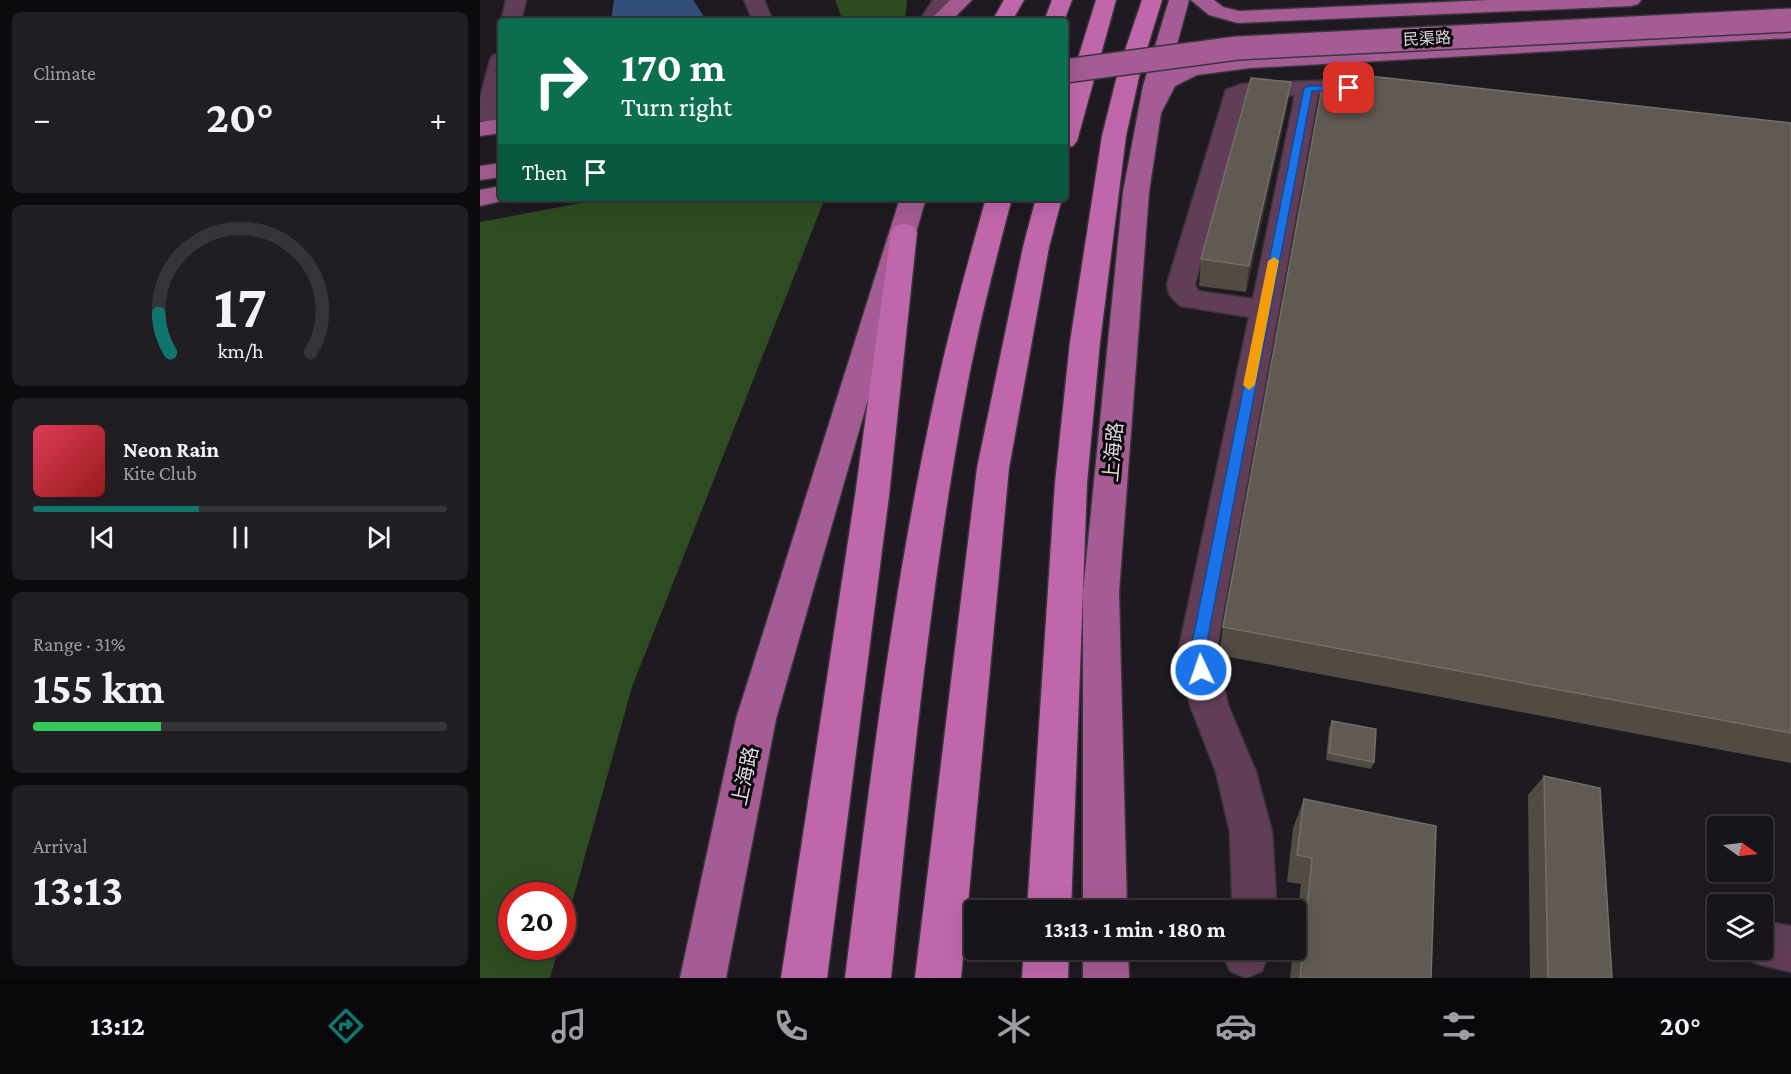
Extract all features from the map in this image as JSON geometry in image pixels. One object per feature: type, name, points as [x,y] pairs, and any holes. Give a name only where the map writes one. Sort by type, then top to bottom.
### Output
[{"type":"highway","points":[[1004,18],[1014,0]]},
{"type":"highway","points":[[1055,18],[1062,0]]},
{"type":"highway","points":[[1068,130],[1106,0]]},
{"type":"highway","points":[[1050,900],[1071,483],[1085,342],[1114,136],[1130,68],[1152,0]]},
{"type":"highway","points":[[868,978],[897,730],[932,488],[942,430],[979,270],[998,201]]},
{"type":"highway","points":[[938,978],[993,468],[1036,248],[1049,201]]},
{"type":"highway","points":[[804,978],[872,496],[904,232]]},
{"type":"highway","points":[[1045,978],[1046,960]]},
{"type":"main road","points":[[942,18],[962,0]]},
{"type":"main road","points":[[973,18],[978,0]]},
{"type":"main road","name":"上海路","points":[[1105,900],[1101,592],[1136,192],[1154,86],[1179,0]]},
{"type":"main road","points":[[1201,0],[1216,11],[1238,17],[1630,0]]},
{"type":"main road","name":"民渠路","points":[[1068,54],[1258,32],[1791,7]]},
{"type":"main road","name":"民渠路","points":[[1068,71],[1237,48],[1791,20]]},
{"type":"main road","points":[[1147,123],[1163,88],[1170,79],[1190,71],[1223,65],[1274,60],[1791,32]]},
{"type":"main road","points":[[480,156],[498,153]]},
{"type":"main road","points":[[480,173],[498,170]]},
{"type":"main road","points":[[480,198],[498,195]]},
{"type":"main road","name":"上海路","points":[[703,978],[756,720],[912,201]]},
{"type":"main road","points":[[1106,960],[1106,978]]},
{"type":"lane","points":[[512,18],[516,0]]},
{"type":"lane","points":[[754,0],[762,18]]},
{"type":"lane","points":[[931,18],[943,0]]},
{"type":"lane","points":[[489,123],[498,76]]},
{"type":"lane","points":[[1264,310],[1191,299],[1182,293],[1181,284],[1234,95],[1242,91],[1336,87],[1384,92]]},
{"type":"lane","points":[[1254,900],[1251,832],[1236,772],[1209,705],[1197,653],[1308,88]]},
{"type":"lane","points":[[1773,945],[1791,949]]},
{"type":"green space","points":[[835,0],[907,0],[905,18],[842,18]]},
{"type":"green space","points":[[592,201],[824,201],[632,687],[576,888],[576,882],[498,882],[498,960],[555,960],[550,978],[480,978],[480,222]]},
{"type":"water","points":[[614,0],[693,0],[705,18],[611,18]]},
{"type":"building","points":[[1325,71],[1791,123],[1791,733],[1223,627]]},
{"type":"building","points":[[1251,78],[1291,82],[1249,266],[1201,259]]},
{"type":"building","points":[[1332,721],[1376,729],[1374,762],[1329,753]]},
{"type":"building","points":[[1544,776],[1600,788],[1612,978],[1548,978]]},
{"type":"building","points":[[1304,799],[1436,826],[1431,978],[1300,978],[1302,960],[1306,960],[1306,918],[1312,858],[1297,855]]},
{"type":"slow traffic","points":[[1249,385],[1274,261]]},
{"type":"route","points":[[1201,670],[1197,653],[1308,88],[1349,88]]}]
